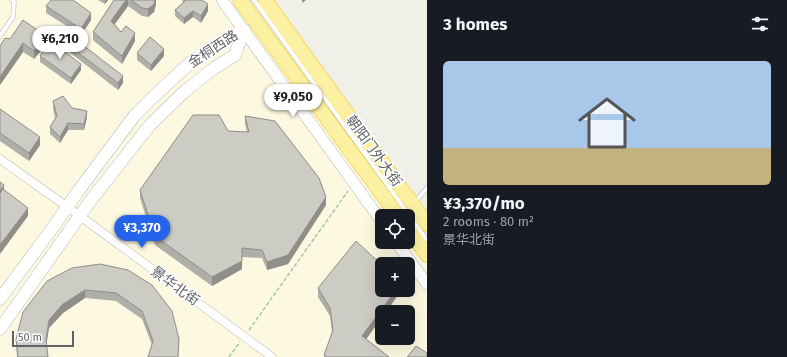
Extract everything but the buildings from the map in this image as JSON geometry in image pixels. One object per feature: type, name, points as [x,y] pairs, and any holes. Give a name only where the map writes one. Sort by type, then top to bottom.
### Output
[{"type":"highway","name":"朝阳门外大街","points":[[240,0],[393,209]]},
{"type":"highway","name":"朝阳门外大街","points":[[265,1],[427,224]]},
{"type":"highway","points":[[415,239],[427,255]]},
{"type":"main road","name":"金桐西路","points":[[0,299],[135,115],[181,70],[223,40],[244,30]]},
{"type":"main road","name":"金桐西路","points":[[0,329],[91,200],[150,125],[194,83],[235,55],[244,30]]},
{"type":"street","points":[[222,0],[375,212]]},
{"type":"street","name":"景华北街","points":[[0,159],[272,357]]},
{"type":"street","points":[[401,249],[427,284]]},
{"type":"lane","points":[[0,36],[13,17],[14,2],[12,0]]},
{"type":"lane","points":[[265,1],[427,240]]},
{"type":"lane","points":[[412,205],[427,188]]},
{"type":"path","points":[[229,357],[354,184]]},
{"type":"shaded area","points":[[0,0],[248,0],[397,209],[375,209],[375,249],[415,249],[415,235],[427,252],[427,357],[0,357]]}]
